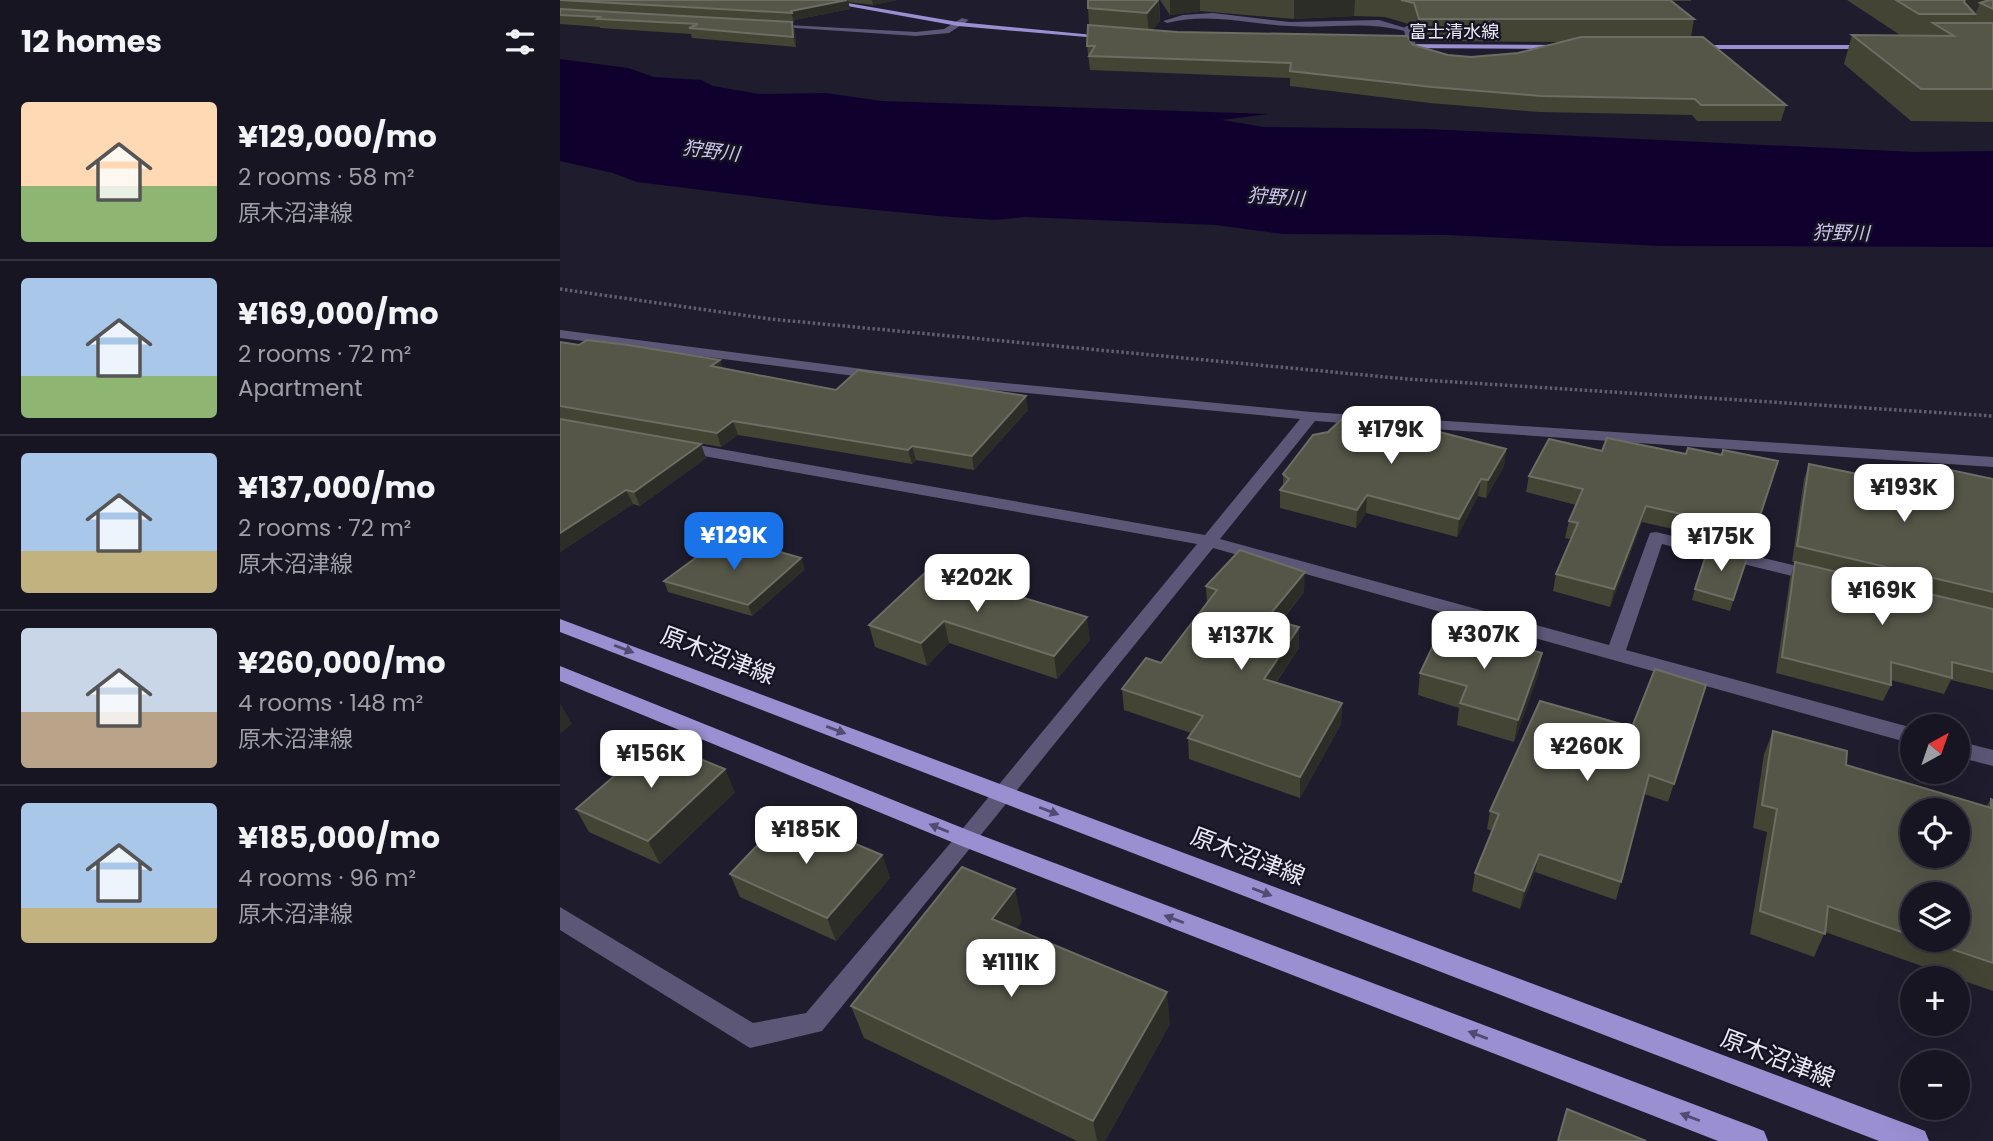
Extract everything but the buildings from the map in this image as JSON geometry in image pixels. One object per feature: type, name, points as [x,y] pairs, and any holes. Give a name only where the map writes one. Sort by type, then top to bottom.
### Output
[{"type":"main road","points":[[818,0],[962,22],[1122,38]]},
{"type":"main road","points":[[962,22],[1114,31]]},
{"type":"main road","points":[[1684,47],[1875,43],[1694,39]]},
{"type":"main road","points":[[1991,48],[1958,43],[1971,39],[1993,39]]},
{"type":"main road","name":"富士清水線","points":[[1390,43],[1572,43]]},
{"type":"main road","name":"原木沼津線","points":[[560,625],[1915,1141]]},
{"type":"main road","points":[[560,673],[967,839],[1754,1141]]},
{"type":"street","points":[[1160,10],[1164,24],[1196,14],[1219,14],[1289,24],[1376,22],[1408,30],[1418,55]]},
{"type":"street","points":[[1991,48],[1962,32],[1964,26],[1993,18]]},
{"type":"street","points":[[762,26],[916,34],[946,31],[962,22]]},
{"type":"street","points":[[1541,58],[1560,54],[1572,43]]},
{"type":"street","points":[[560,334],[878,375],[1311,416],[1993,462]]},
{"type":"street","points":[[560,918],[750,1036],[813,1023],[967,839],[1311,416]]},
{"type":"street","points":[[668,445],[1209,541],[1900,732]]},
{"type":"street","points":[[1615,653],[1656,537],[1831,579]]},
{"type":"street","points":[[1970,752],[1993,758]]},
{"type":"path","points":[[560,289],[771,319],[1407,379],[1993,416]]},
{"type":"water","name":"狩野川","points":[[560,59],[628,68],[654,77],[701,80],[713,86],[759,94],[826,93],[882,101],[1268,114],[1222,120],[1264,127],[1427,129],[1915,152],[1993,151],[1993,247],[1661,246],[1447,235],[1284,234],[1215,225],[1025,217],[994,220],[939,216],[637,182],[613,173],[560,161]]}]
